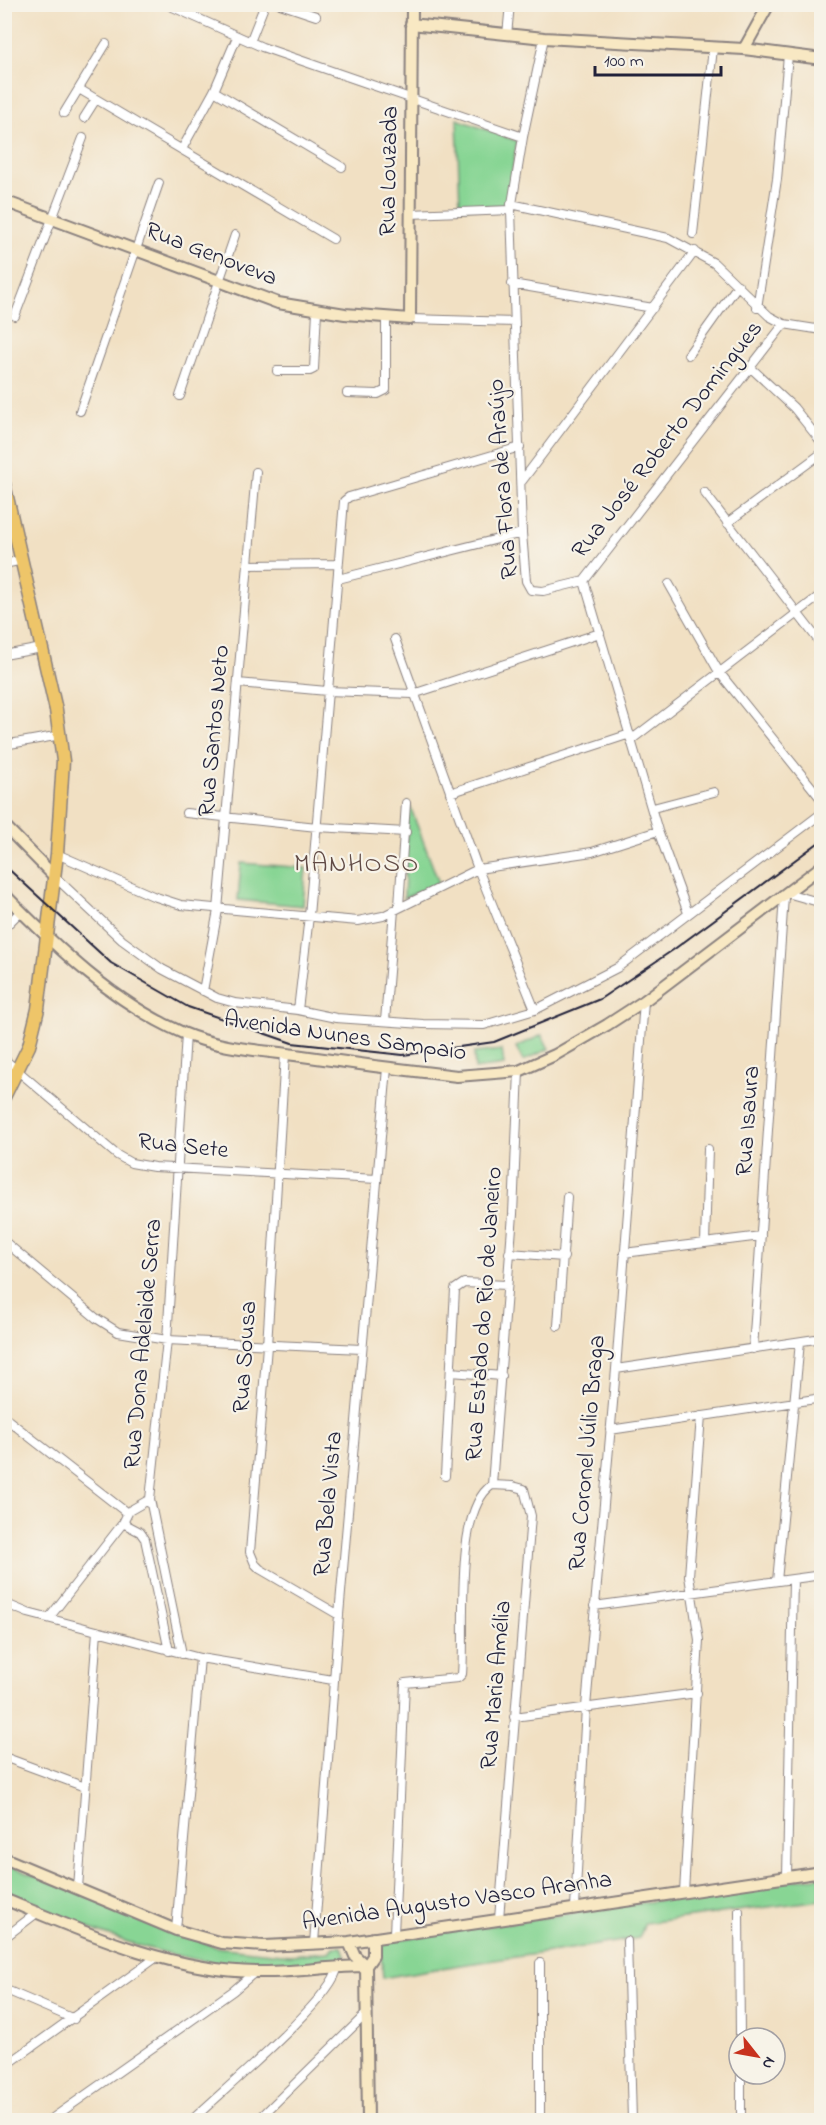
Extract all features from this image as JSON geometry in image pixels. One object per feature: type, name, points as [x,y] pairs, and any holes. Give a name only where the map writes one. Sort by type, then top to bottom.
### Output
[{"type":"main road","points":[[4,484],[61,735],[63,777],[48,937],[36,1021],[18,1072],[4,1097]]},
{"type":"street","points":[[166,4],[250,42],[523,137]]},
{"type":"street","points":[[250,42],[265,4]]},
{"type":"street","points":[[280,4],[316,16]]},
{"type":"street","name":"Rua Louzada","points":[[410,319],[412,4]]},
{"type":"street","points":[[507,35],[510,4]]},
{"type":"street","points":[[744,49],[769,4]]},
{"type":"street","points":[[411,24],[544,38],[744,49],[822,59]]},
{"type":"street","points":[[182,149],[214,91],[237,37]]},
{"type":"street","name":"Rua Flora de Araújo","points":[[544,38],[511,207],[512,284],[525,580],[531,590],[543,591],[584,581]]},
{"type":"street","points":[[64,113],[106,44]]},
{"type":"street","points":[[693,234],[713,48]]},
{"type":"street","points":[[758,308],[775,189],[788,55]]},
{"type":"street","points":[[79,89],[333,239]]},
{"type":"street","points":[[214,91],[342,167]]},
{"type":"street","points":[[84,118],[96,99]]},
{"type":"street","points":[[15,316],[54,219],[83,138]]},
{"type":"street","points":[[80,411],[159,183]]},
{"type":"street","name":"Rua Genoveva","points":[[4,201],[278,303],[317,311],[410,319]]},
{"type":"street","points":[[410,214],[511,207],[640,230],[668,238],[696,251],[714,263],[738,285],[758,308],[784,324],[822,330]]},
{"type":"street","points":[[180,396],[235,235]]},
{"type":"street","points":[[522,482],[696,251]]},
{"type":"street","points":[[512,284],[653,308]]},
{"type":"street","points":[[688,354],[738,285]]},
{"type":"street","points":[[277,371],[314,369],[317,311]]},
{"type":"street","points":[[347,393],[378,394],[386,390],[386,318]]},
{"type":"street","points":[[410,319],[515,322]]},
{"type":"street","name":"Rua José Roberto Domingues","points":[[584,581],[784,324]]},
{"type":"street","points":[[750,367],[794,408],[822,443]]},
{"type":"street","points":[[298,1010],[317,827],[343,504],[349,496],[520,447]]},
{"type":"street","points":[[727,524],[822,453]]},
{"type":"street","name":"Rua Santos Neto","points":[[203,992],[218,910],[250,565],[256,472]]},
{"type":"street","points":[[704,492],[822,645]]},
{"type":"street","points":[[338,579],[522,533]]},
{"type":"street","points":[[4,564],[23,560]]},
{"type":"street","points":[[250,565],[337,564]]},
{"type":"street","points":[[584,581],[658,831],[688,913]]},
{"type":"street","points":[[669,584],[719,672],[822,800]]},
{"type":"street","points":[[450,793],[630,737],[822,594]]},
{"type":"street","points":[[238,683],[327,691],[413,694],[600,633]]},
{"type":"street","points":[[395,639],[478,869],[535,1010]]},
{"type":"street","points":[[4,655],[42,648]]},
{"type":"street","points":[[4,745],[61,735]]},
{"type":"street","points":[[653,808],[714,792]]},
{"type":"street","points":[[385,1021],[406,832],[406,803]]},
{"type":"street","points":[[186,813],[317,827],[406,832]]},
{"type":"street","points":[[4,825],[122,940],[162,969],[203,992],[235,1003],[298,1010],[336,1018],[484,1025],[535,1010],[617,968],[822,813]]},
{"type":"street","points":[[57,854],[166,901],[218,910],[366,920],[397,908],[478,869],[585,853],[658,831]]},
{"type":"street","name":"Avenida Nunes Sampaio","points":[[4,894],[48,937],[123,999],[186,1034],[247,1049],[457,1076],[519,1071],[555,1055],[644,1001],[822,866]]},
{"type":"street","points":[[785,894],[822,903]]},
{"type":"street","name":"Rua Isaura","points":[[753,1349],[785,894]]},
{"type":"street","points":[[4,928],[21,911]]},
{"type":"street","name":"Rua Coronel Júlio Braga","points":[[575,1908],[586,1707],[616,1369],[644,1001]]},
{"type":"street","name":"Rua Dona Adelaide Serra","points":[[127,1513],[150,1499],[167,1340],[186,1034]]},
{"type":"street","name":"Rua Sousa","points":[[285,1054],[267,1346],[251,1555],[260,1569],[339,1616]]},
{"type":"street","name":"Rua Sete","points":[[4,1059],[122,1159],[137,1164],[177,1169],[377,1179]]},
{"type":"street","name":"Rua Bela Vista","points":[[314,1943],[333,1680],[387,1068]]},
{"type":"street","name":"Rua Estado do Rio de Janeiro","points":[[394,1934],[405,1683],[458,1678],[462,1674],[462,1588],[466,1552],[473,1513],[482,1495],[492,1485],[502,1376],[519,1071]]},
{"type":"street","points":[[705,1243],[708,1149]]},
{"type":"street","points":[[558,1326],[567,1197]]},
{"type":"street","points":[[624,1253],[760,1236]]},
{"type":"street","points":[[4,1241],[111,1328],[130,1335],[167,1340],[362,1349]]},
{"type":"street","points":[[509,1253],[564,1257]]},
{"type":"street","points":[[445,1476],[454,1293],[457,1286],[464,1283],[507,1285]]},
{"type":"street","points":[[616,1369],[822,1338]]},
{"type":"street","points":[[777,1581],[800,1342]]},
{"type":"street","points":[[451,1372],[502,1376]]},
{"type":"street","points":[[610,1430],[822,1398]]},
{"type":"street","points":[[684,1892],[699,1640],[690,1593],[690,1560],[701,1416]]},
{"type":"street","points":[[4,1417],[127,1513],[123,1522],[49,1618]]},
{"type":"street","name":"Rua Maria Amélia","points":[[492,1485],[513,1485],[524,1489],[531,1516],[499,1919]]},
{"type":"street","points":[[150,1499],[182,1654]]},
{"type":"street","points":[[123,1522],[140,1532],[145,1539],[170,1650]]},
{"type":"street","points":[[594,1606],[822,1575]]},
{"type":"street","points":[[787,1877],[793,1579]]},
{"type":"street","points":[[4,1618],[7,1605],[182,1654],[333,1680]]},
{"type":"street","points":[[78,1888],[97,1631]]},
{"type":"street","points":[[176,1930],[200,1658]]},
{"type":"street","points":[[514,1718],[697,1693]]},
{"type":"street","points":[[4,1757],[85,1787]]},
{"type":"street","name":"Avenida Augusto Vasco Aranha","points":[[4,1858],[176,1930],[240,1946],[349,1942],[822,1872]]},
{"type":"street","points":[[4,1899],[157,1957],[255,1972],[366,1966]]},
{"type":"street","points":[[739,1911],[740,2026]]},
{"type":"street","points":[[4,1938],[38,1912]]},
{"type":"street","points":[[368,2121],[369,2011],[366,1966],[373,1956],[373,1938]]},
{"type":"street","points":[[627,1941],[632,2121]]},
{"type":"street","points":[[349,1942],[355,1956],[366,1966]]},
{"type":"street","points":[[5,2066],[74,2019],[157,1957]]},
{"type":"street","points":[[540,1963],[540,2121]]},
{"type":"street","points":[[192,2121],[312,2009],[336,1978],[338,1968]]},
{"type":"street","points":[[50,2121],[233,1991],[255,1972]]},
{"type":"street","points":[[4,1989],[74,2019]]},
{"type":"street","points":[[258,2121],[369,2011]]},
{"type":"street","points":[[741,2086],[741,2121]]},
{"type":"green space","points":[[457,119],[517,141],[507,205],[460,208]]},
{"type":"green space","points":[[408,801],[439,883],[404,898]]},
{"type":"green space","points":[[241,863],[306,868],[303,906],[238,900]]},
{"type":"green space","points":[[542,1035],[549,1049],[523,1061],[516,1047]]},
{"type":"green space","points":[[502,1050],[504,1065],[475,1069],[474,1053]]},
{"type":"green space","points":[[5,1864],[216,1947],[290,1955],[329,1952],[333,1947],[342,1947],[345,1955],[340,1962],[297,1967],[254,1967],[211,1962],[168,1953],[85,1927],[5,1893]]},
{"type":"green space","points":[[821,1876],[821,1900],[645,1923],[639,1938],[383,1978],[380,1942]]},
{"type":"railway","points":[[4,865],[111,963],[188,1007],[292,1043],[403,1055],[494,1042],[600,999],[673,950],[822,840]]},
{"type":"district","name":"MANHOSO","points":[[357,865]]}]
